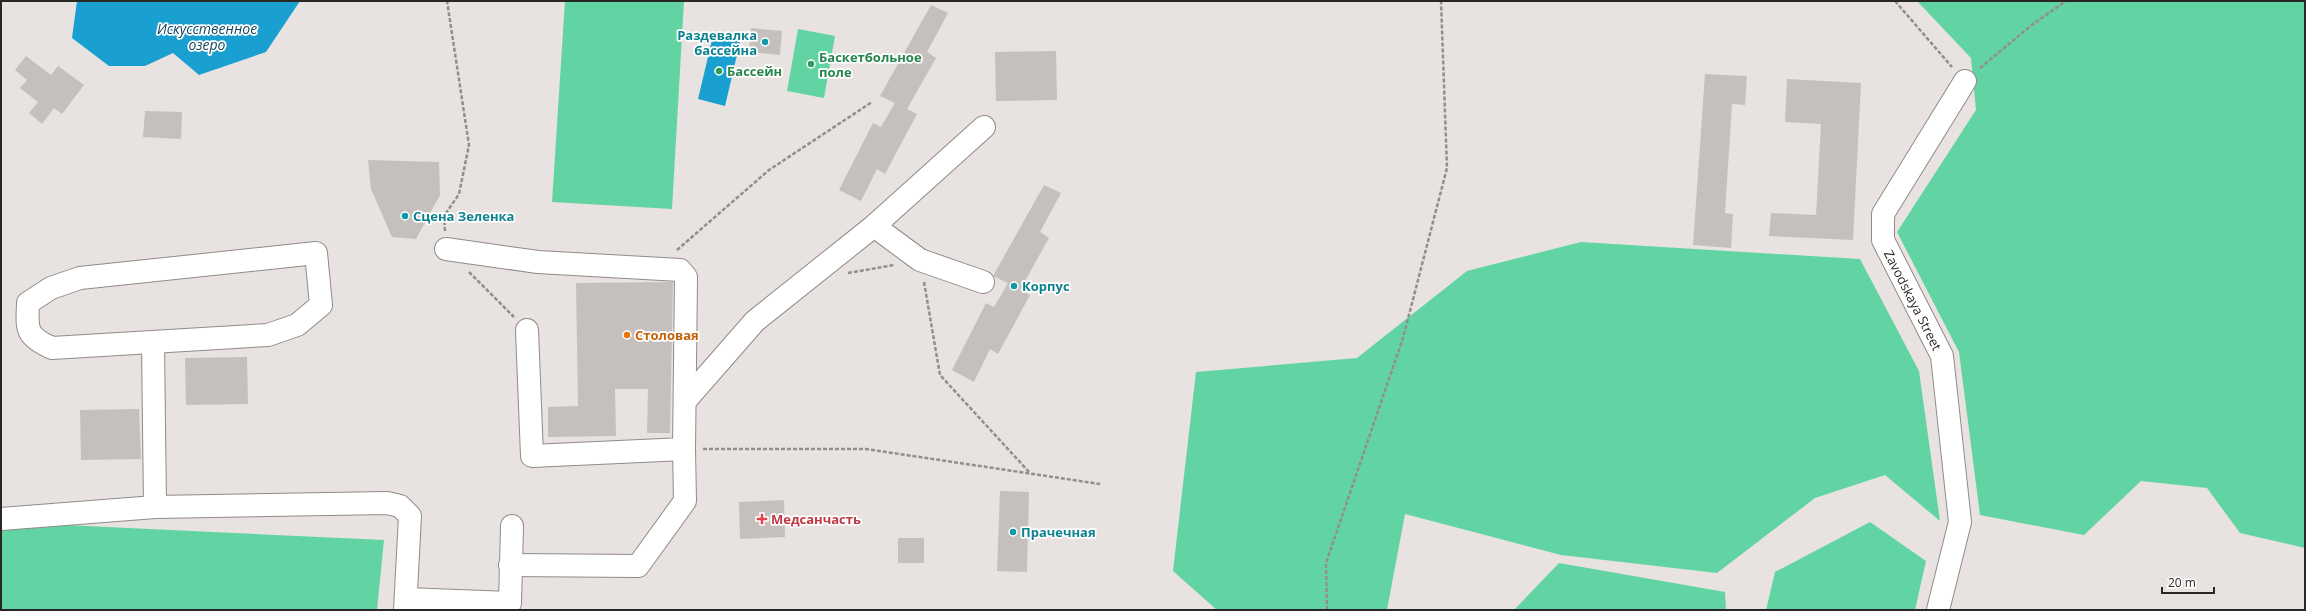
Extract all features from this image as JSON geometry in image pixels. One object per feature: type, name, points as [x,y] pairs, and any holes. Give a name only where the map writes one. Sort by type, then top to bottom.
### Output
[{"type":"street","name":"Zavodskaya Street","points":[[1938,610],[1960,522],[1942,356],[1883,240],[1883,214],[1965,81]]},
{"type":"street","points":[[685,402],[754,321],[874,226],[984,127]]},
{"type":"street","points":[[874,226],[920,260],[983,282]]},
{"type":"street","points":[[446,250],[538,262],[680,270],[686,277],[684,449],[685,501],[638,566],[510,565]]},
{"type":"street","points":[[316,253],[321,306],[297,325],[268,335],[153,343],[52,348],[38,342],[27,328],[28,303],[51,288],[80,278],[316,253]]},
{"type":"street","points":[[527,330],[532,456],[684,449]]},
{"type":"street","points":[[153,343],[155,507]]},
{"type":"street","points":[[1,519],[155,507],[387,503],[400,506],[410,516],[405,605],[510,602],[512,526]]},
{"type":"path","points":[[446,250],[444,216],[459,194],[469,145],[447,1]]},
{"type":"path","points":[[1327,610],[1326,563],[1403,338],[1447,168],[1441,1]]},
{"type":"path","points":[[1895,1],[1965,81],[2033,24],[2066,1]]},
{"type":"path","points":[[656,268],[769,170],[872,102]]},
{"type":"path","points":[[844,274],[920,260],[940,375],[1030,473]]},
{"type":"path","points":[[468,271],[527,330]]},
{"type":"path","points":[[684,449],[866,449],[1100,484]]},
{"type":"green space","points":[[565,1],[684,1],[672,209],[552,202]]},
{"type":"green space","points":[[1917,1],[2305,1],[2305,548],[2240,533],[2207,488],[2141,481],[2084,535],[1980,515],[1959,352],[1897,232],[1976,110],[1971,58]]},
{"type":"green space","name":"Баскетбольное поле","points":[[798,29],[835,36],[824,98],[787,91]]},
{"type":"green space","points":[[1581,242],[1860,259],[1919,371],[1940,521],[1885,475],[1815,498],[1717,573],[1561,555],[1405,514],[1387,610],[1217,610],[1173,571],[1196,372],[1357,358],[1467,271]]},
{"type":"green space","points":[[1,522],[384,540],[377,610],[1,610]]},
{"type":"green space","points":[[1870,522],[1926,561],[1915,610],[1766,610],[1775,572]]},
{"type":"green space","points":[[1559,563],[1725,592],[1726,610],[1514,610]]},
{"type":"water","name":"Искусственное озеро","points":[[77,1],[300,1],[266,52],[199,75],[173,53],[145,66],[109,66],[72,38]]},
{"type":"water","name":"Бассейн","points":[[713,36],[740,42],[725,106],[698,99]]},
{"type":"building","points":[[931,5],[948,13],[927,52],[936,58],[907,109],[917,114],[885,174],[877,169],[861,201],[839,190],[873,123],[881,127],[895,103],[880,96]]},
{"type":"building","name":"Раздевалка бассейна","points":[[751,28],[782,31],[780,55],[749,52]]},
{"type":"building","points":[[1056,51],[1057,100],[996,101],[995,52]]},
{"type":"building","points":[[26,56],[51,75],[58,66],[84,85],[62,114],[54,108],[42,124],[29,113],[38,102],[20,88],[27,80],[15,70]]},
{"type":"building","points":[[1705,74],[1747,76],[1745,105],[1732,104],[1725,213],[1733,214],[1731,248],[1693,245]]},
{"type":"building","points":[[1787,79],[1861,83],[1853,240],[1769,236],[1771,213],[1816,215],[1821,124],[1785,122]]},
{"type":"building","points":[[145,111],[182,112],[181,139],[143,137]]},
{"type":"building","name":"Сцена Зеленка","points":[[368,160],[439,162],[440,195],[416,239],[392,237],[371,189]]},
{"type":"building","name":"Корпус","points":[[1044,185],[1061,193],[1040,232],[1049,238],[1020,290],[1030,295],[998,354],[990,349],[974,382],[952,370],[986,303],[994,307],[1008,283],[993,276]]},
{"type":"building","name":"Столовая","points":[[673,282],[670,433],[647,433],[648,389],[615,389],[616,436],[548,437],[548,407],[578,406],[576,283]]},
{"type":"building","points":[[247,357],[248,404],[186,405],[185,358]]},
{"type":"building","points":[[139,409],[141,459],[81,460],[80,410]]},
{"type":"building","name":"Прачечная","points":[[1000,491],[1029,492],[1027,572],[997,571]]},
{"type":"building","name":"Медсанчасть","points":[[784,500],[785,537],[740,539],[739,502]]},
{"type":"building","points":[[898,538],[924,538],[924,563],[898,563]]},
{"type":"place","name":"Раздевалка бассейна","points":[[765,42]]},
{"type":"place","name":"Баскетбольное поле","points":[[811,64]]},
{"type":"place","name":"Бассейн","points":[[719,71]]},
{"type":"place","name":"Сцена Зеленка","points":[[405,216]]},
{"type":"place","name":"Корпус","points":[[1014,286]]},
{"type":"place","name":"Столовая","points":[[627,335]]},
{"type":"place","name":"Медсанчасть","points":[[762,519]]},
{"type":"place","name":"Прачечная","points":[[1013,532]]}]
